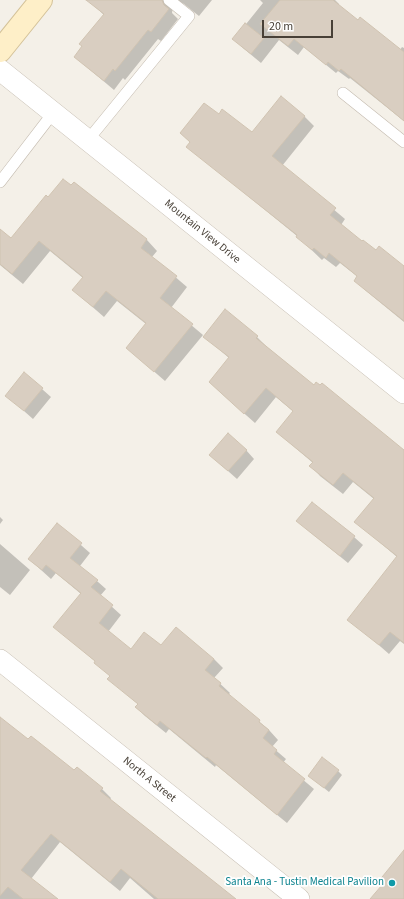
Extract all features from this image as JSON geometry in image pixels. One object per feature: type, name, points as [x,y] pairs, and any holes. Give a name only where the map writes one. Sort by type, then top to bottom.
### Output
[{"type":"main road","points":[[0,51],[41,0]]},
{"type":"street","name":"Mountain View Drive","points":[[0,70],[404,393]]},
{"type":"street","name":"North A Street","points":[[0,660],[299,899]]},
{"type":"lane","points":[[88,140],[189,16],[168,0]]},
{"type":"lane","points":[[343,93],[404,142]]},
{"type":"lane","points":[[0,182],[53,113]]},
{"type":"building","points":[[86,0],[162,0],[164,5],[169,9],[151,32],[148,30],[115,71],[113,69],[104,81],[74,57],[82,46],[79,44],[104,14]]},
{"type":"building","points":[[280,0],[333,0],[358,20],[360,17],[404,52],[404,121],[341,69],[339,71],[328,62],[326,65],[294,39],[288,46],[260,24]]},
{"type":"building","points":[[245,23],[264,38],[251,54],[232,39]]},
{"type":"building","points":[[281,96],[305,116],[272,156],[336,208],[330,215],[362,241],[363,240],[376,250],[379,246],[404,266],[404,321],[354,281],[357,276],[329,253],[326,258],[314,248],[312,250],[296,237],[297,235],[186,147],[190,142],[180,133],[204,103],[219,114],[222,109],[252,132]]},
{"type":"building","points":[[63,179],[71,185],[74,182],[147,239],[141,248],[177,276],[160,298],[193,324],[154,372],[126,348],[146,323],[106,291],[93,307],[72,290],[83,277],[39,241],[12,274],[0,264],[0,229],[11,238],[46,195],[48,197]]},
{"type":"building","points":[[225,309],[258,336],[256,338],[314,385],[316,382],[320,385],[322,383],[404,450],[404,643],[390,632],[379,645],[347,620],[397,556],[354,522],[374,498],[343,473],[333,485],[309,466],[313,462],[276,432],[293,411],[266,388],[244,414],[209,382],[229,357],[203,337]]},
{"type":"building","points":[[24,372],[43,388],[24,411],[5,396]]},
{"type":"building","points":[[228,433],[247,450],[228,471],[209,455]]},
{"type":"building","points":[[312,502],[355,536],[340,556],[296,521]]},
{"type":"building","points":[[57,523],[82,543],[70,558],[98,580],[91,587],[113,605],[99,623],[131,649],[144,632],[161,645],[176,627],[214,659],[205,670],[221,683],[219,686],[260,720],[259,722],[269,730],[263,738],[277,750],[274,754],[305,779],[277,815],[207,757],[206,758],[160,721],[157,725],[135,707],[138,704],[107,679],[110,676],[94,663],[95,661],[53,627],[81,593],[46,565],[42,570],[28,559]]},
{"type":"building","points":[[0,717],[28,739],[31,736],[74,770],[77,767],[103,788],[100,791],[236,899],[158,899],[121,869],[110,882],[51,834],[21,870],[58,899],[23,899],[8,887],[0,896]]},
{"type":"building","points":[[322,757],[339,770],[324,788],[308,776]]},
{"type":"building","name":"Santa Ana - Tustin Medical Pavilion","points":[[404,850],[404,899],[370,899],[382,885],[378,882]]},
{"type":"place","name":"Santa Ana - Tustin Medical Pavilion","points":[[392,883]]}]
